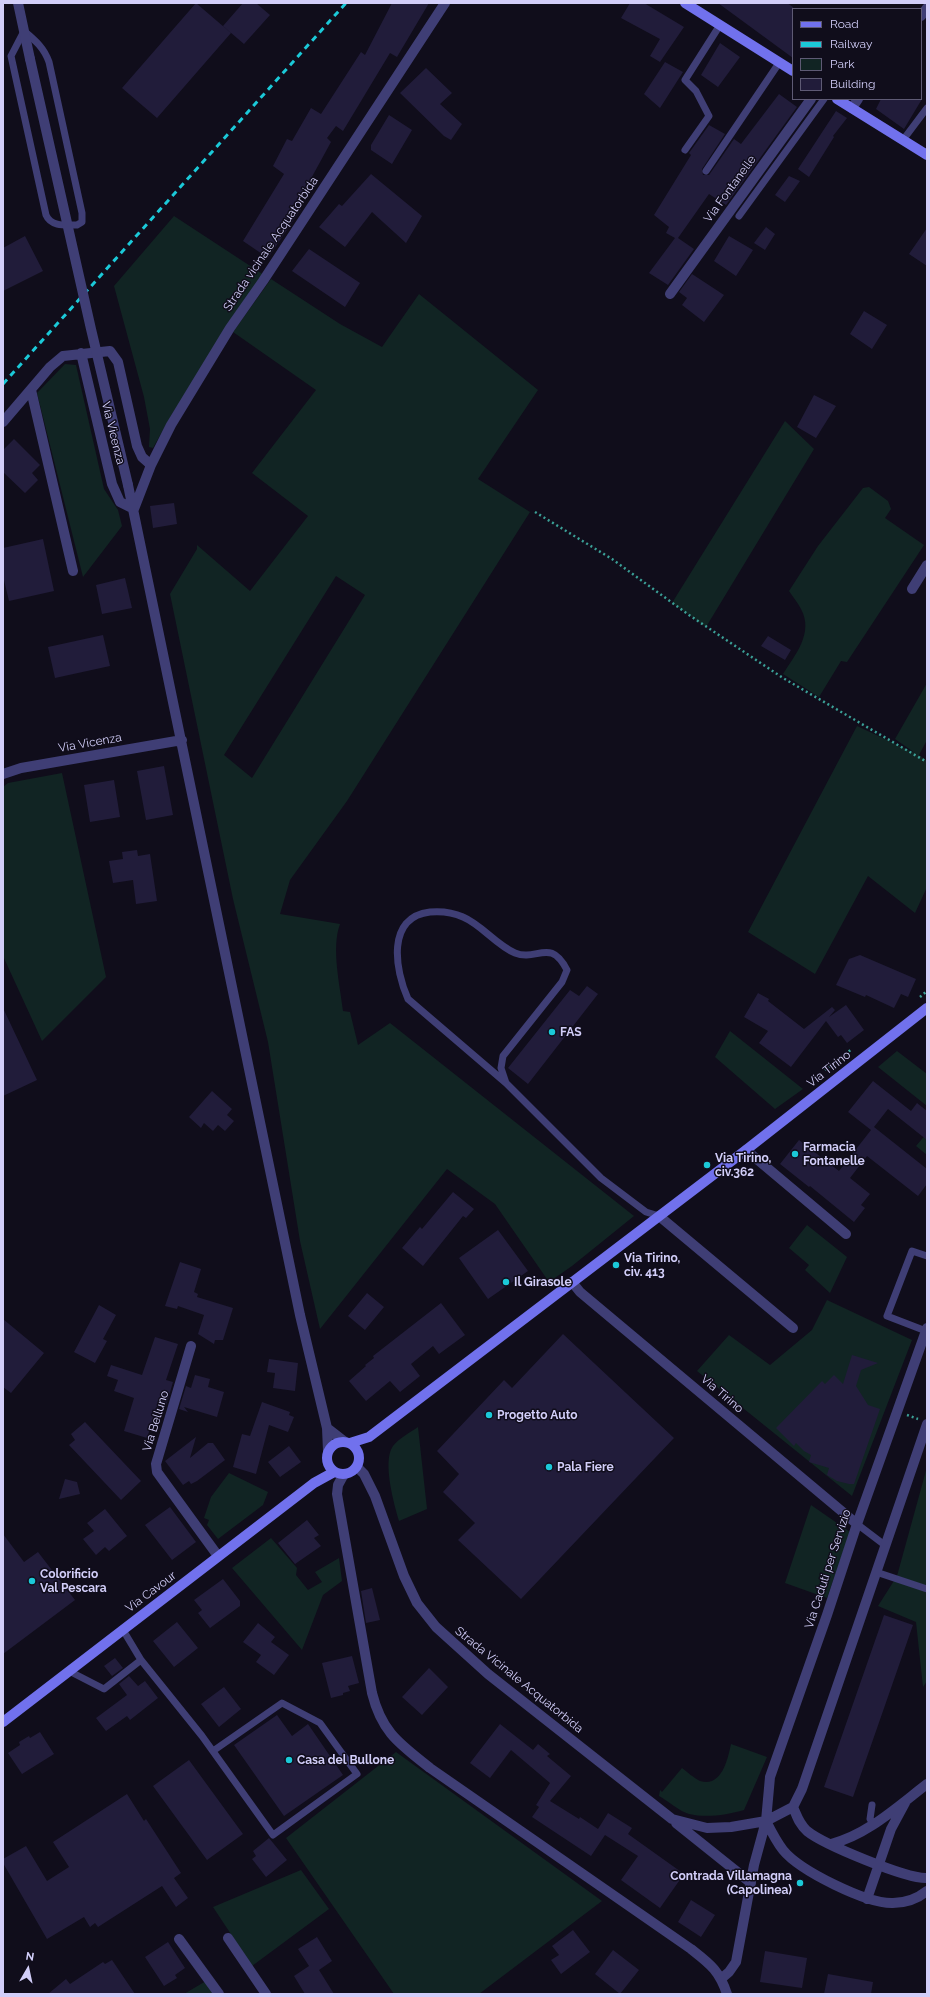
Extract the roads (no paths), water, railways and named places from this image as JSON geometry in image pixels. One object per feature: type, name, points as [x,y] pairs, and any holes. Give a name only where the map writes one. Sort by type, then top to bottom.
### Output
[{"type":"street","points":[[18,3],[91,330],[134,509],[296,1300],[327,1428],[327,1454],[330,1468],[334,1472],[344,1474],[354,1471],[359,1463],[359,1453],[347,1442],[327,1428]]},
{"type":"street","name":"Strada vicinale Acquatorbida","points":[[134,509],[151,465],[171,425],[230,328],[280,255],[445,3]]},
{"type":"street","points":[[685,3],[792,70]]},
{"type":"street","name":"Via Fontanelle","points":[[670,294],[810,100]]},
{"type":"street","points":[[839,100],[927,155]]},
{"type":"street","points":[[852,108],[857,100]]},
{"type":"street","name":"Via Vicenza","points":[[3,422],[50,367],[64,356],[110,351],[118,362],[137,446],[142,457],[151,465]]},
{"type":"street","name":"Via Vicenza","points":[[81,353],[112,484],[120,502],[134,509]]},
{"type":"street","points":[[31,390],[73,571]]},
{"type":"street","points":[[912,589],[927,565]]},
{"type":"street","name":"Via Vicenza","points":[[3,774],[21,768],[182,740]]},
{"type":"street","name":"Via Tirino","points":[[359,1453],[369,1437],[746,1150],[927,1008]]},
{"type":"street","points":[[746,1150],[846,1234]]},
{"type":"street","points":[[659,1216],[792,1328]]},
{"type":"street","name":"Via Tirino","points":[[572,1282],[580,1292],[856,1524]]},
{"type":"street","name":"Via Caduti per Servizio","points":[[722,1978],[729,1972],[736,1962],[757,1848],[766,1821],[770,1777],[827,1615],[856,1524],[926,1330]]},
{"type":"street","name":"Via Belluno","points":[[191,1346],[156,1464],[156,1472],[218,1556]]},
{"type":"street","points":[[927,1424],[924,1443],[876,1572],[802,1789],[793,1807],[766,1821],[784,1851],[805,1868],[867,1899],[893,1904],[905,1902],[927,1891]]},
{"type":"street","name":"Via Tirino","points":[[347,1442],[369,1437]]},
{"type":"street","points":[[327,1454],[335,1444],[347,1442]]},
{"type":"street","name":"Via Cavour","points":[[314,1483],[327,1454]]},
{"type":"street","name":"Strada Vicinale Acquatorbida","points":[[357,1467],[364,1474],[375,1496],[404,1576],[417,1603],[436,1627],[488,1674],[672,1819],[751,1887]]},
{"type":"street","name":"Via Cavour","points":[[3,1722],[314,1483],[334,1472]]},
{"type":"street","points":[[344,1474],[338,1485],[337,1494],[372,1694],[376,1709],[387,1730],[402,1746],[430,1768],[691,1949],[710,1964],[722,1978],[728,1994]]},
{"type":"street","points":[[830,1844],[847,1840],[874,1824],[927,1784]]},
{"type":"street","points":[[867,1899],[891,1829],[906,1800]]},
{"type":"street","points":[[793,1807],[800,1823],[806,1830],[830,1844],[904,1874],[927,1878]]},
{"type":"street","name":"Strada Vicinale Acquatorbida","points":[[672,1819],[707,1828],[766,1821]]},
{"type":"street","points":[[228,1938],[266,1994]]},
{"type":"street","points":[[179,1939],[219,1994]]},
{"type":"lane","points":[[685,150],[709,116],[696,91],[685,80],[720,25]]},
{"type":"lane","points":[[24,31],[40,44],[46,52],[49,62],[82,213],[82,222],[77,225],[54,223],[48,219],[46,215],[11,56],[24,31]]},
{"type":"lane","points":[[706,171],[780,63]]},
{"type":"lane","points":[[739,216],[823,100]]},
{"type":"lane","points":[[903,140],[927,108]]},
{"type":"lane","points":[[506,1083],[501,1068],[503,1056],[562,982],[567,970],[561,958],[554,954],[545,952],[525,955],[515,953],[464,917],[450,912],[424,913],[411,918],[400,933],[397,950],[397,967],[401,984],[408,998],[506,1083],[601,1178],[646,1212],[659,1216]]},
{"type":"lane","points":[[926,1330],[887,1316],[912,1251],[927,1256]]},
{"type":"lane","points":[[856,1524],[886,1546]]},
{"type":"lane","points":[[876,1572],[927,1589]]},
{"type":"lane","points":[[123,1630],[141,1660],[213,1751],[273,1835],[357,1774],[320,1723],[282,1704],[213,1751]]},
{"type":"lane","points":[[69,1672],[104,1689],[141,1660]]},
{"type":"lane","points":[[872,1805],[870,1819],[874,1824]]},
{"type":"railway","points":[[3,384],[346,3]]},
{"type":"place","name":"FAS","points":[[552,1032]]},
{"type":"place","name":"Farmacia Fontanelle","points":[[795,1154]]},
{"type":"place","name":"Via Tirino, civ.362","points":[[707,1165]]},
{"type":"place","name":"Via Tirino, civ. 413","points":[[616,1265]]},
{"type":"place","name":"Il Girasole","points":[[506,1282]]},
{"type":"place","name":"Progetto Auto","points":[[489,1415]]},
{"type":"place","name":"Pala Fiere","points":[[549,1467]]},
{"type":"place","name":"Colorificio Val Pescara","points":[[32,1581]]},
{"type":"place","name":"Casa del Bullone","points":[[289,1760]]},
{"type":"place","name":"Contrada Villamagna (Capolinea)","points":[[800,1883]]}]
